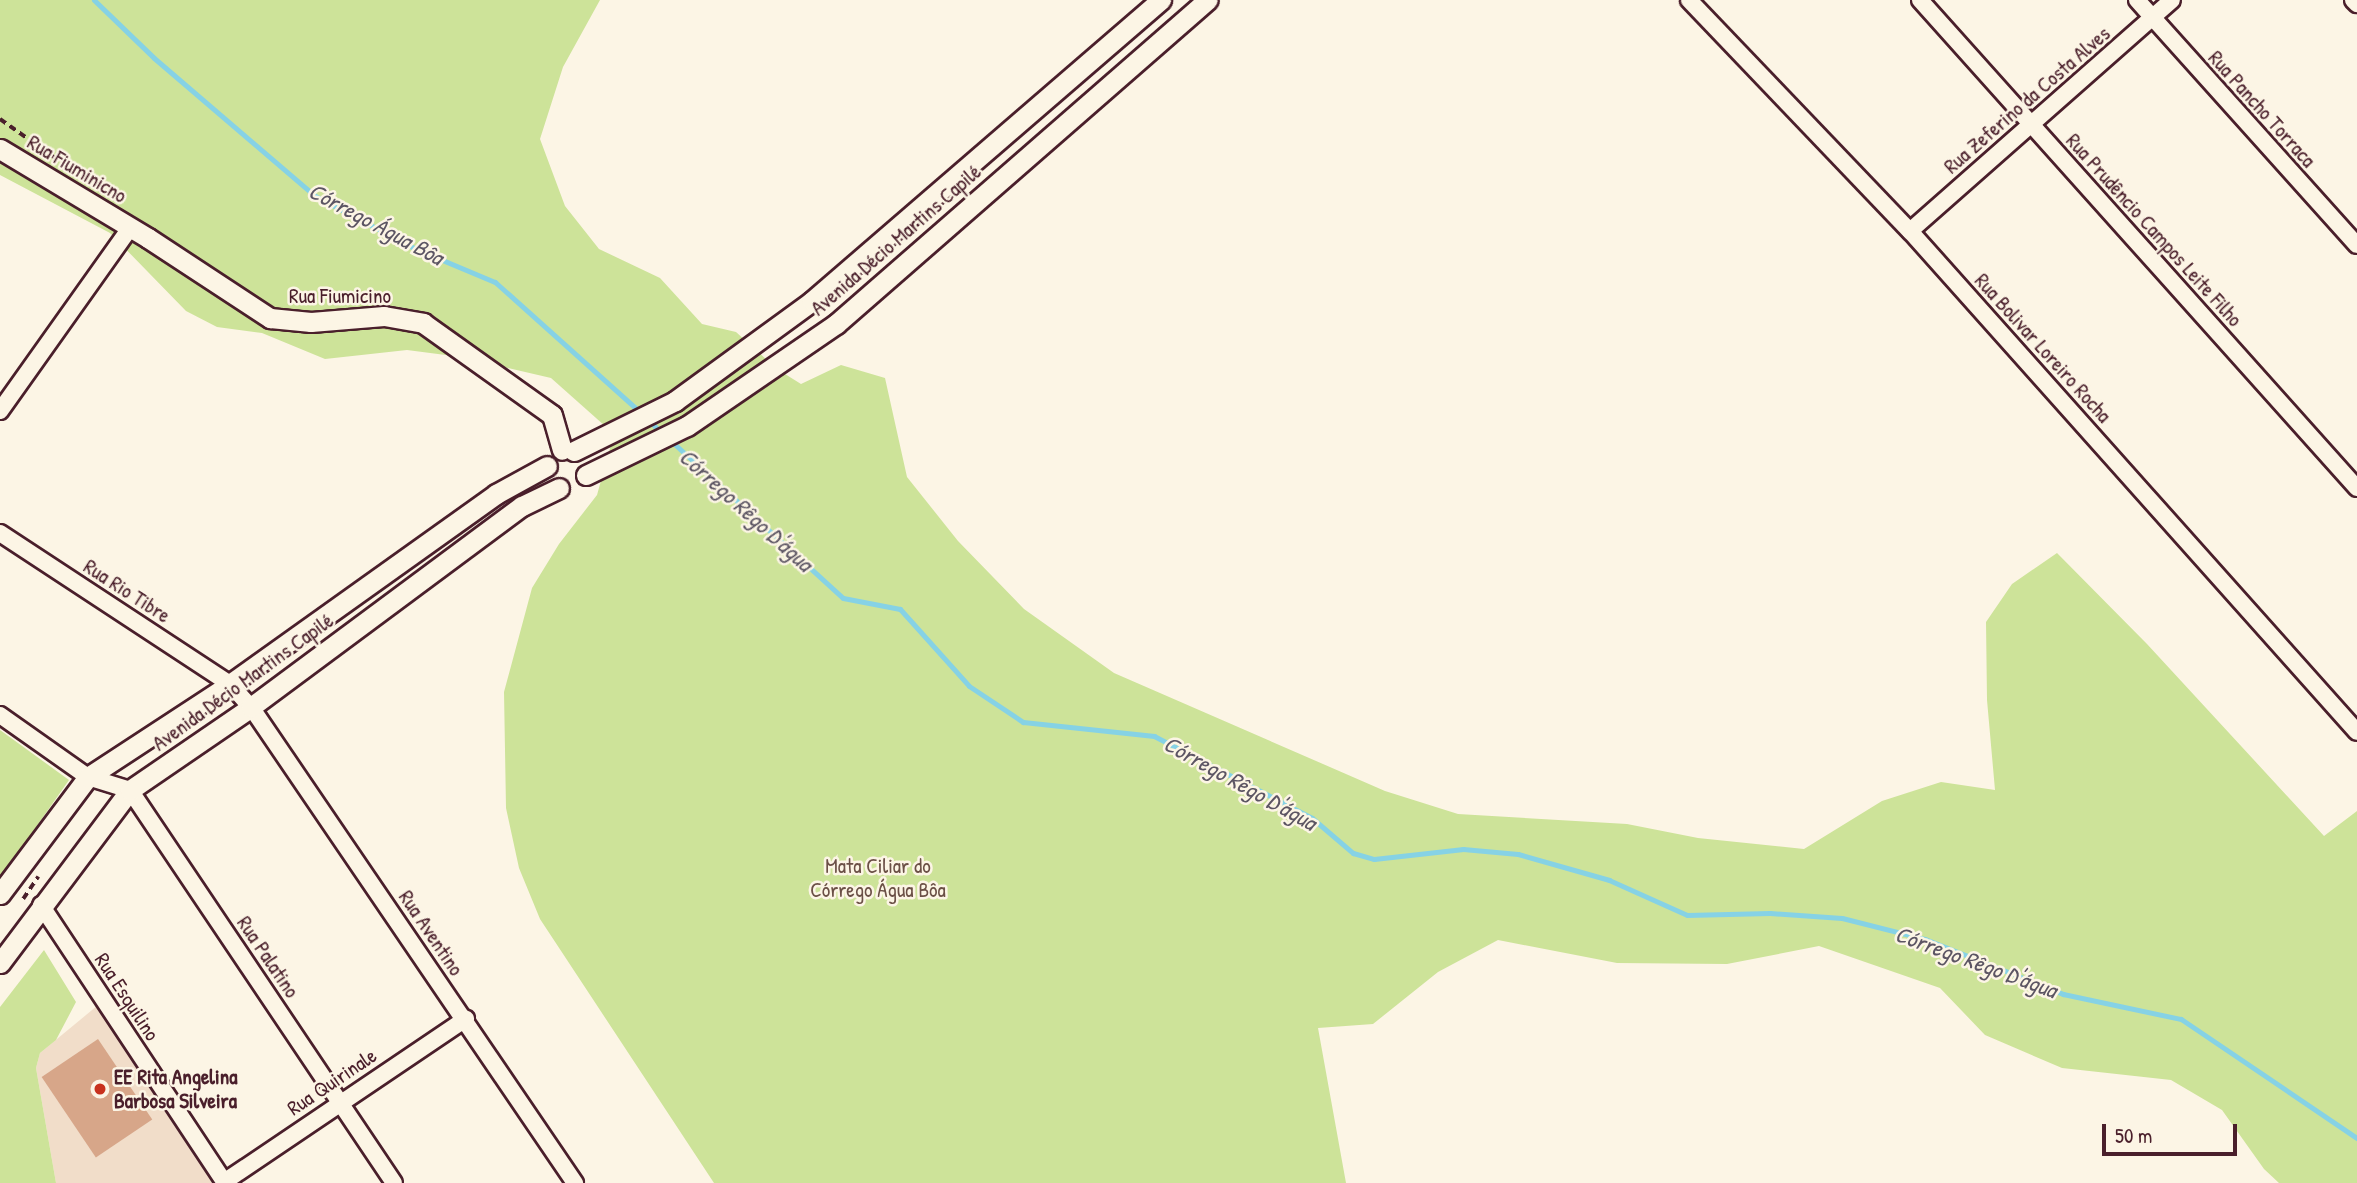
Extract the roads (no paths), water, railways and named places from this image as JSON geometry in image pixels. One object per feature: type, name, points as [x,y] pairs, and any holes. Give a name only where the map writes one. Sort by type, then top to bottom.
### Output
[{"type":"street","name":"Avenida Décio Martins Capilé","points":[[0,894],[88,777],[230,684],[496,494],[547,466],[552,456],[675,401],[812,301],[1161,0]]},
{"type":"street","name":"Avenida Décio Martins Capilé","points":[[0,963],[130,790],[251,707],[522,506],[559,488],[571,489],[581,484],[586,475],[675,432],[836,324],[1208,0]]},
{"type":"street","name":"Rua Bolivar Loreiro Rocha","points":[[1689,0],[1910,231],[2357,732]]},
{"type":"street","name":"Rua Prudêncio Campos Leite Filho","points":[[1920,0],[2357,488]]},
{"type":"street","name":"Rua Pancho Torraca","points":[[2137,0],[2356,244]]},
{"type":"street","name":"Rua Zeferino da Costa Alves","points":[[1910,231],[2172,0]]},
{"type":"street","points":[[2353,0],[2357,4]]},
{"type":"street","name":"Rua Fiuminicno","points":[[0,149],[130,228]]},
{"type":"street","points":[[0,411],[130,228]]},
{"type":"street","name":"Rua Fiumicino","points":[[130,228],[270,318],[312,322],[384,316],[423,323],[552,415],[568,451]]},
{"type":"street","points":[[568,451],[586,462],[586,475]]},
{"type":"street","points":[[547,466],[550,480],[559,488]]},
{"type":"street","name":"Rua Rio Tibre","points":[[0,533],[230,684],[251,707]]},
{"type":"street","name":"Rua Aventino","points":[[251,707],[466,1019],[575,1183]]},
{"type":"street","points":[[0,715],[88,777],[130,790]]},
{"type":"street","name":"Rua Palatino","points":[[130,790],[394,1183]]},
{"type":"street","name":"Rua Esquilino","points":[[41,905],[224,1182]]},
{"type":"street","name":"Rua Quirinale","points":[[224,1182],[340,1101],[466,1019]]},
{"type":"waterway","name":"Córrego Água Bôa","points":[[94,0],[154,58],[315,196],[416,249],[495,282],[640,412]]},
{"type":"waterway","name":"Córrego Rêgo D'água","points":[[647,419],[663,434]]},
{"type":"waterway","name":"Córrego Rêgo D'água","points":[[670,440],[843,598],[900,609],[969,686],[1023,722],[1154,736],[1312,818],[1353,853],[1374,859],[1463,849],[1518,854],[1609,880],[1687,915],[1770,913],[1842,918],[1925,939],[2063,994],[2181,1019],[2357,1138]]},
{"type":"place","name":"EE Rita Angelina Barbosa Silveira","points":[[100,1089]]},
{"type":"park label","name":"Mata Ciliar do Córrego Água Bôa","points":[[878,878]]}]
